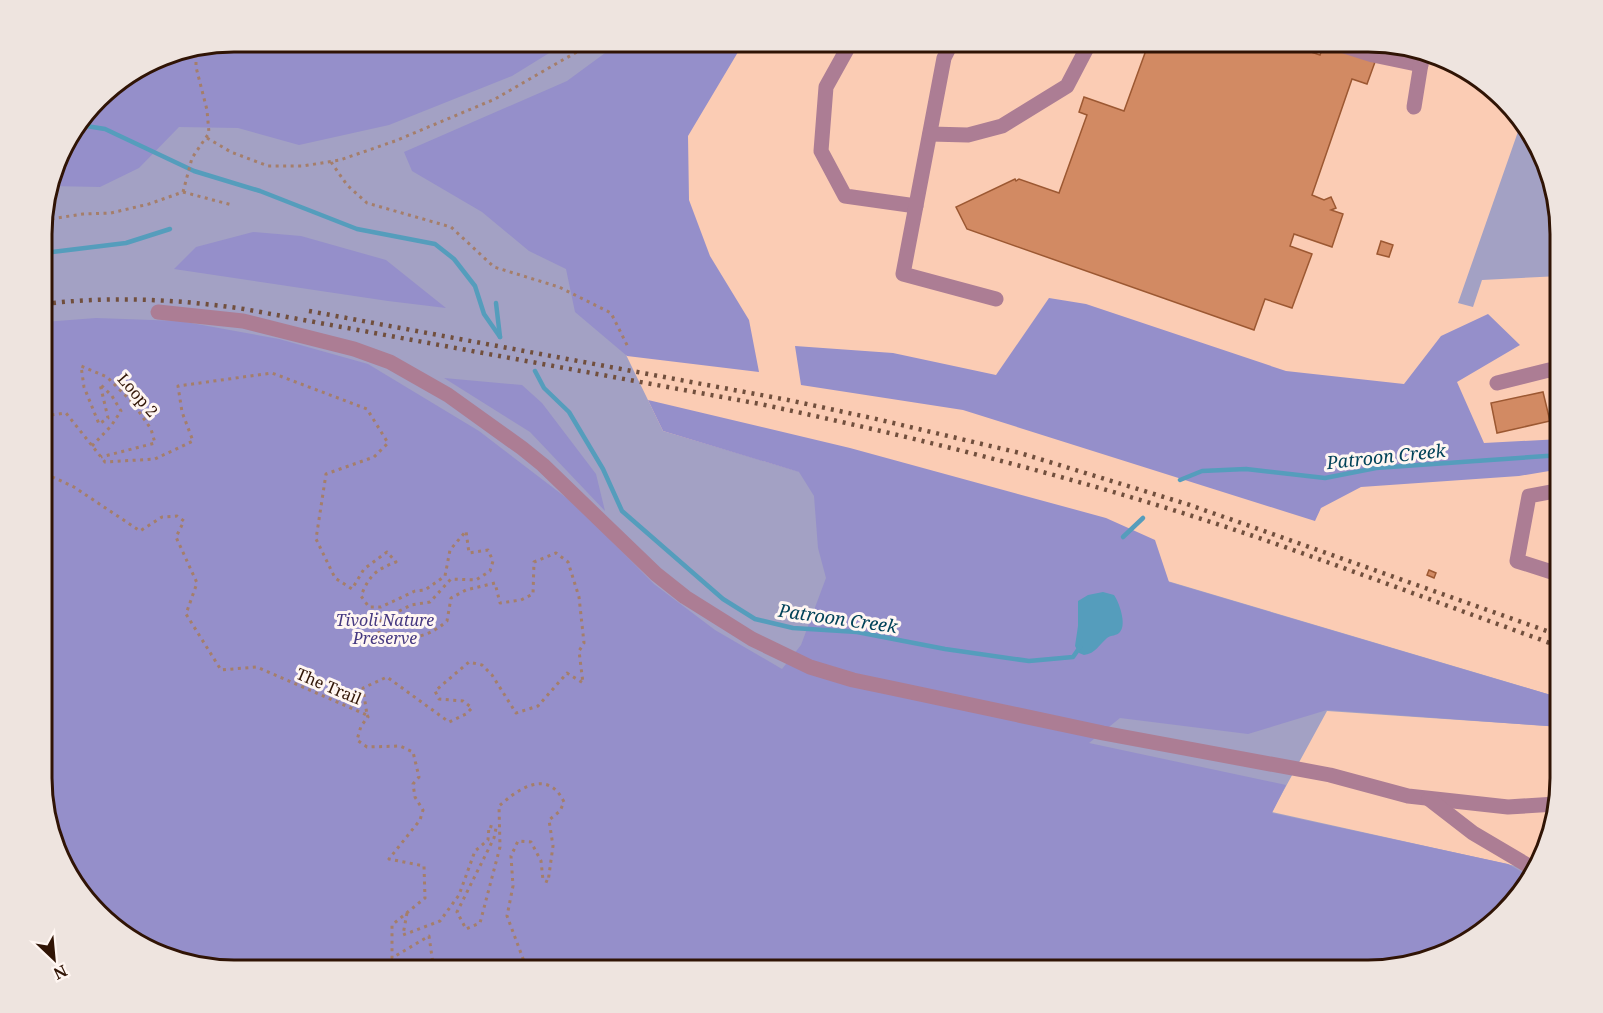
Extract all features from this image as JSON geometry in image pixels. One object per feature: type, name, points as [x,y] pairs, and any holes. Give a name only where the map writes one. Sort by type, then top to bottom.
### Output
[{"type":"lane","points":[[846,52],[826,87],[821,151],[845,196],[916,206]]},
{"type":"lane","points":[[947,52],[903,274],[996,299]]},
{"type":"lane","points":[[930,134],[968,135],[1002,126],[1067,87],[1085,52]]},
{"type":"lane","points":[[1364,52],[1373,55],[1407,57]]},
{"type":"lane","points":[[1414,107],[1422,61]]},
{"type":"lane","points":[[158,312],[243,321],[354,349],[390,362],[448,395],[522,448],[656,574],[685,597],[752,639],[810,667],[853,680],[1103,733],[1330,775],[1429,800],[1547,813]]},
{"type":"lane","points":[[1497,382],[1550,370]]},
{"type":"lane","points":[[1550,492],[1529,496],[1518,561],[1550,571]]},
{"type":"lane","points":[[1429,800],[1473,833],[1528,866]]},
{"type":"lane","points":[[1508,807],[1548,804]]},
{"type":"path","points":[[207,138],[231,152],[268,166],[303,166],[331,162],[396,141],[495,99],[577,52]]},
{"type":"path","points":[[183,192],[192,158],[207,138],[207,110],[196,67],[196,57]]},
{"type":"path","points":[[331,162],[347,185],[367,203],[451,227],[494,267],[559,287],[611,313],[628,347]]},
{"type":"path","points":[[53,218],[82,213],[111,213],[149,204],[183,192],[232,205]]},
{"type":"path","name":"Loop 2","points":[[92,446],[111,426],[121,411],[112,396],[100,384],[108,418],[99,424],[84,387],[81,366],[107,377],[133,403],[151,429],[153,436],[154,443],[101,457]]},
{"type":"path","name":"The Trail","points":[[101,457],[105,462],[154,459],[193,441],[182,412],[178,386],[272,373],[367,409],[388,442],[374,457],[326,474],[316,539],[335,578],[352,589],[364,569],[387,552],[396,562],[379,569],[367,581],[361,596],[369,607],[381,607],[416,591],[425,590],[446,576],[450,550],[466,531],[469,553],[488,550],[493,561],[490,571],[476,580],[451,579],[430,602],[411,605],[376,623],[380,634],[411,638],[434,632],[447,621],[451,598],[466,590],[495,583],[500,603],[521,600],[533,594],[534,561],[556,553],[568,562],[579,597],[584,643],[579,651],[583,683],[567,673],[538,706],[516,713],[492,675],[482,664],[470,662],[435,691],[439,699],[463,701],[472,708],[466,714],[449,722],[387,677],[363,688],[367,715]]},
{"type":"path","points":[[52,415],[66,413],[101,457]]},
{"type":"path","name":"The Trail","points":[[52,477],[74,487],[140,531],[162,518],[177,516],[184,521],[176,537],[196,583],[186,614],[221,670],[257,667],[367,715]]},
{"type":"path","points":[[367,715],[357,740],[367,747],[400,746],[413,752],[419,777],[413,784],[416,797],[423,810],[420,820],[389,859],[424,866],[425,898],[392,925],[392,958],[429,936],[432,960]]},
{"type":"path","points":[[406,913],[403,935],[440,921],[459,895],[475,851],[488,840],[489,826],[496,828],[494,838],[457,912],[466,929],[480,923],[500,847],[499,806],[516,790],[536,783],[549,786],[559,792],[564,802],[560,811],[549,820],[553,846],[548,882],[543,880],[541,861],[531,842],[518,841],[511,855],[513,886],[507,916],[524,960]]},
{"type":"green space","name":"Tivoli Nature Preserve","points":[[234,52],[675,52],[598,297],[663,431],[1550,695],[1550,726],[1327,711],[1272,812],[1527,868],[1520,880],[1497,907],[1460,936],[1427,951],[1381,960],[234,960],[199,957],[154,942],[124,923],[90,889],[66,848],[54,803],[52,779],[52,234],[54,210],[62,176],[77,143],[98,114],[133,83],[176,62],[210,54]]},
{"type":"green space","points":[[234,52],[551,52],[512,76],[389,125],[299,145],[238,128],[179,127],[139,168],[100,187],[59,186],[77,143],[98,114],[114,98],[143,77],[176,62],[210,54]]},
{"type":"green space","points":[[606,52],[738,52],[688,136],[689,200],[710,256],[749,320],[759,372],[627,356],[575,312],[566,269],[529,251],[482,212],[412,171],[404,152],[567,81]]},
{"type":"green space","points":[[1518,131],[1537,165],[1547,199],[1550,222],[1550,277],[1482,280],[1473,307],[1458,303]]},
{"type":"green space","points":[[253,232],[301,236],[386,260],[446,308],[174,269],[196,247]]},
{"type":"green space","points":[[1049,298],[1086,304],[1286,371],[1404,384],[1441,336],[1488,314],[1520,345],[1457,382],[1484,443],[1550,440],[1550,471],[1519,476],[1361,487],[1321,508],[1315,521],[963,410],[801,385],[795,346],[893,353],[996,375]]},
{"type":"green space","name":"Tivoli Nature Preserve","points":[[96,318],[180,321],[279,339],[368,364],[479,431],[577,506],[654,584],[715,630],[782,669],[801,645],[826,578],[818,548],[814,496],[799,472],[663,431],[648,400],[850,448],[1106,518],[1155,540],[1169,582],[1550,695],[1550,726],[1327,710],[1248,734],[1120,718],[1089,743],[1286,785],[1272,813],[1508,864],[1524,873],[1497,907],[1460,936],[1427,951],[1381,960],[234,960],[210,959],[176,951],[133,930],[106,907],[90,889],[66,848],[54,803],[52,779],[52,321]]},
{"type":"green space","points":[[444,378],[522,385],[542,403],[596,474],[605,511],[530,432]]},
{"type":"shaded area","points":[[1103,592],[1114,595],[1116,598],[1122,613],[1122,628],[1119,633],[1107,638],[1094,651],[1084,655],[1079,653],[1075,646],[1078,601],[1088,595]]},
{"type":"building","points":[[1145,52],[1311,52],[1320,55],[1321,52],[1347,52],[1375,62],[1367,84],[1352,79],[1312,195],[1324,200],[1331,197],[1336,208],[1331,210],[1343,214],[1332,247],[1294,234],[1290,246],[1312,254],[1292,308],[1265,299],[1254,330],[967,229],[956,207],[1015,179],[1059,193],[1087,115],[1079,112],[1084,97],[1124,111]]},
{"type":"building","points":[[1381,241],[1393,245],[1389,257],[1377,254]]},
{"type":"building","points":[[1543,392],[1550,421],[1497,433],[1491,403]]},
{"type":"building","points":[[1429,570],[1436,573],[1434,578],[1427,575]]},
{"type":"waterway","points":[[88,126],[105,129],[194,171],[260,191],[357,229],[435,244],[454,259],[475,286],[484,314],[500,337]]},
{"type":"waterway","name":"Patroon Creek","points":[[52,252],[126,243],[170,229]]},
{"type":"waterway","name":"Patroon Creek","points":[[496,303],[500,337]]},
{"type":"waterway","name":"Patroon Creek","points":[[535,371],[544,388],[569,412],[603,469],[622,511],[723,599],[755,619],[793,628],[857,632],[945,649],[1029,661],[1073,657],[1080,647]]},
{"type":"waterway","name":"Patroon Creek","points":[[1180,480],[1202,471],[1246,469],[1325,478],[1376,468],[1550,456]]},
{"type":"waterway","name":"Patroon Creek","points":[[1123,537],[1143,518]]},
{"type":"railway","points":[[52,303],[94,300],[144,300],[244,309],[760,404],[823,418],[1013,464],[1138,499],[1262,539],[1550,643]]},
{"type":"railway","points":[[309,311],[788,400],[1020,453],[1190,505],[1550,632]]}]
